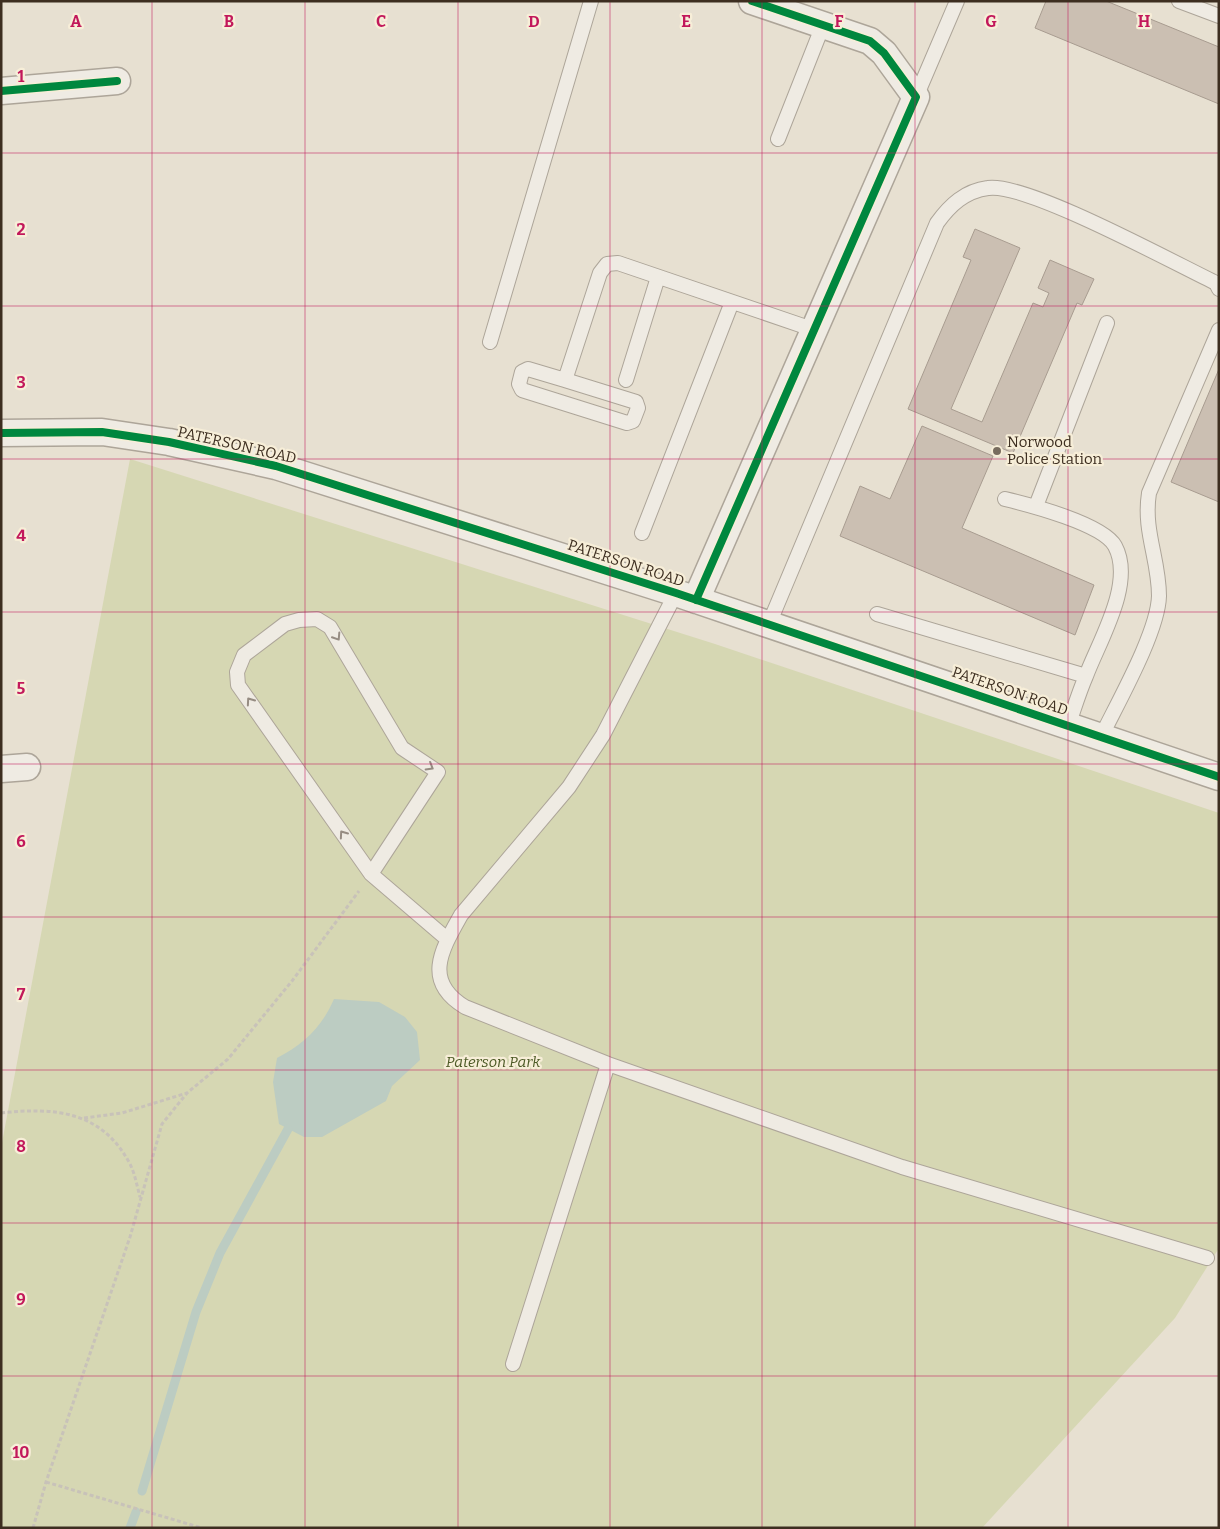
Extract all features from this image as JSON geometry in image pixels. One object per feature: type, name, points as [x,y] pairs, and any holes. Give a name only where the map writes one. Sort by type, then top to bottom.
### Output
[{"type":"street","points":[[686,597],[815,330],[916,97],[884,53],[870,41],[752,1]]},
{"type":"street","points":[[1,91],[117,81]]},
{"type":"street","name":"PATERSON ROAD","points":[[1,434],[102,432],[169,442],[276,466],[769,624],[1219,777]]},
{"type":"street","points":[[1,769],[27,767]]},
{"type":"lane","points":[[490,342],[591,1]]},
{"type":"lane","points":[[916,97],[957,1]]},
{"type":"lane","points":[[1179,1],[1219,16]]},
{"type":"lane","points":[[778,140],[823,25]]},
{"type":"lane","points":[[769,624],[937,223],[949,206],[965,196],[989,188],[1017,191],[1089,221],[1216,283],[1219,289]]},
{"type":"lane","points":[[566,380],[600,273],[607,264],[618,263],[815,330]]},
{"type":"lane","points":[[626,380],[658,277]]},
{"type":"lane","points":[[642,533],[732,302]]},
{"type":"lane","points":[[1036,506],[1107,324]]},
{"type":"lane","points":[[1102,737],[1152,629],[1159,597],[1158,571],[1146,514],[1149,494],[1219,330]]},
{"type":"lane","points":[[528,368],[566,380],[636,402],[638,408],[633,421],[627,423],[522,390],[519,384],[522,372],[528,368]]},
{"type":"lane","points":[[1006,499],[1036,506],[1099,531],[1114,545],[1121,562],[1120,586],[1112,612],[1068,726]]},
{"type":"lane","points":[[686,597],[603,735],[569,787],[461,915],[438,958],[439,969],[447,992],[457,1002],[608,1064],[902,1167],[1208,1258]]},
{"type":"lane","points":[[876,614],[1086,676]]},
{"type":"lane","points":[[371,874],[438,772],[402,748],[330,627],[317,620],[299,620],[285,624],[244,655],[237,672],[238,685],[371,874],[447,939]]},
{"type":"lane","points":[[513,1364],[608,1064]]},
{"type":"path","points":[[33,1528],[46,1482],[94,1347],[130,1237],[162,1124],[187,1093],[228,1059],[292,981],[371,874]]},
{"type":"path","points":[[83,1118],[122,1113],[187,1093]]},
{"type":"path","points":[[1,1113],[20,1111],[71,1114],[96,1123],[117,1144],[131,1165],[140,1199]]},
{"type":"path","points":[[46,1482],[202,1528]]},
{"type":"green space","name":"Paterson Park","points":[[130,459],[715,644],[1219,813],[1219,1248],[1175,1318],[982,1528],[1,1528],[1,1148]]},
{"type":"shaded area","points":[[334,999],[379,1002],[405,1017],[417,1032],[420,1060],[392,1086],[386,1101],[322,1137],[304,1137],[279,1124],[273,1082],[277,1058],[296,1047],[311,1034],[324,1018]]},
{"type":"building","points":[[1046,1],[1106,1],[1219,47],[1219,104],[1035,28]]},
{"type":"building","points":[[975,229],[1020,248],[951,409],[982,422],[1033,303],[1043,307],[1049,293],[1038,288],[1050,260],[1094,279],[1082,305],[1077,303],[1013,453],[908,409],[971,260],[963,257]]},
{"type":"building","points":[[1219,369],[1219,502],[1171,482]]},
{"type":"building","points":[[922,426],[993,456],[962,528],[1094,585],[1075,635],[840,536],[860,486],[890,499]]},
{"type":"waterway","points":[[142,1491],[196,1312],[220,1253],[288,1129]]},
{"type":"waterway","points":[[130,1528],[136,1512]]},
{"type":"cycle path","points":[[696,600],[916,97],[884,53],[870,41],[752,1]]},
{"type":"cycle path","points":[[1,91],[117,81]]},
{"type":"cycle path","points":[[1,433],[102,432],[169,442],[276,466],[676,593],[1219,777]]},
{"type":"place","name":"Norwood Police Station","points":[[997,451]]}]
